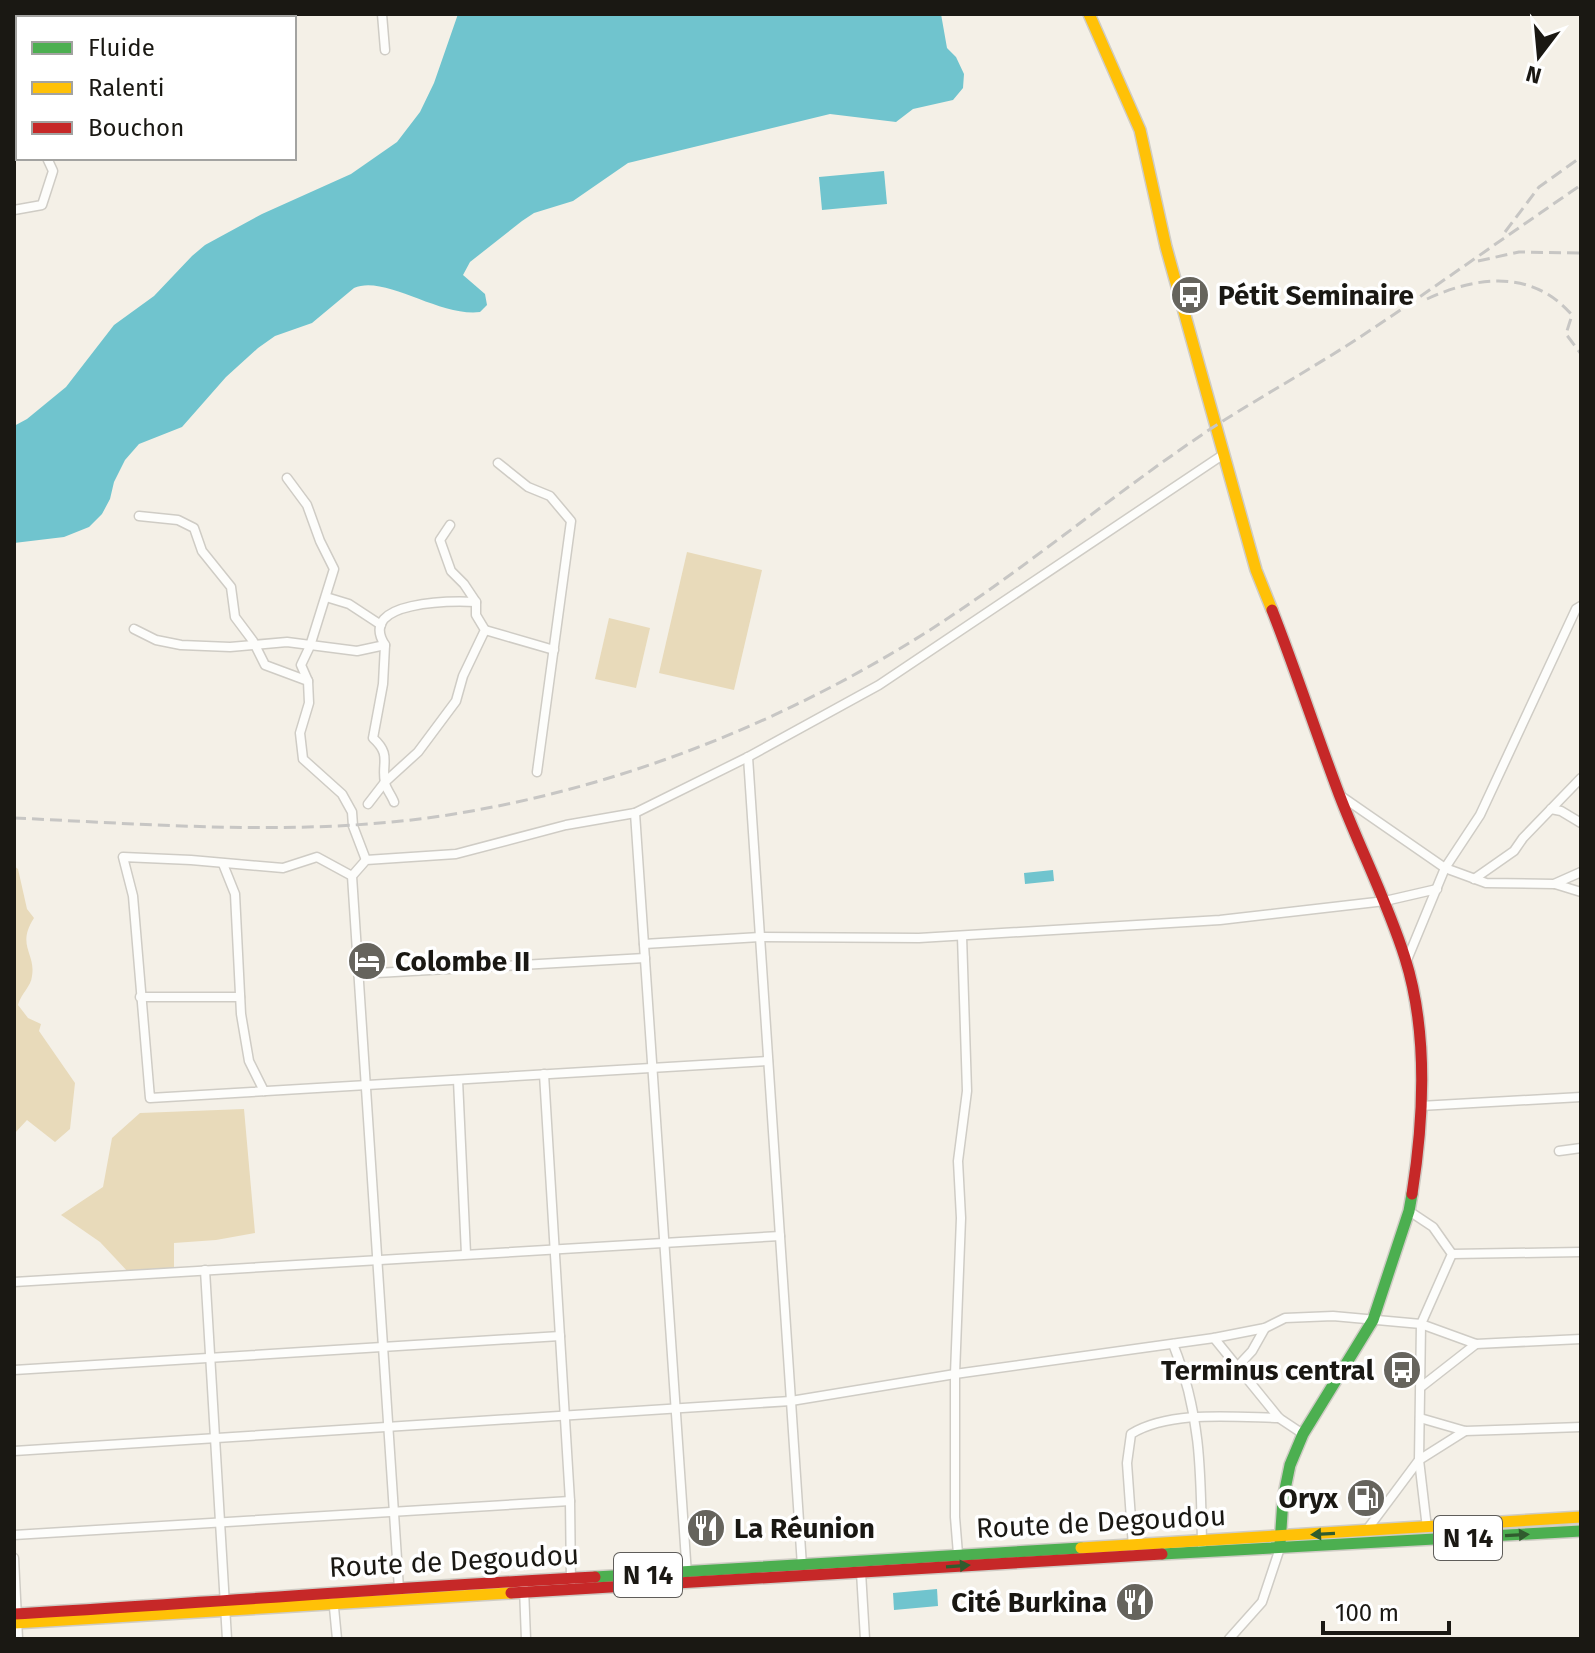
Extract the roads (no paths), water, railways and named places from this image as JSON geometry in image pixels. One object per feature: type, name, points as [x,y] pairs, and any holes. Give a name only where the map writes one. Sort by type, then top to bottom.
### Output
[{"type":"main road","points":[[1089,14],[1140,130],[1166,247],[1256,570],[1340,796],[1385,901],[1406,960],[1415,1001],[1420,1045],[1420,1106],[1409,1211],[1373,1320],[1303,1434],[1290,1465],[1283,1499],[1280,1542]]},
{"type":"main road","name":"N 14","points":[[1280,1542],[1365,1532],[1581,1517]]},
{"type":"main road","name":"N 14","points":[[1280,1542],[1355,1544],[1581,1531]]},
{"type":"main road","name":"Route de Degoudou","points":[[802,1570],[861,1572],[1133,1550],[1280,1542]]},
{"type":"main road","name":"Route de Degoudou","points":[[15,1618],[400,1592],[687,1578],[958,1554],[1133,1550]]},
{"type":"street","points":[[382,14],[385,50]]},
{"type":"street","points":[[14,210],[42,205],[53,171],[48,160]]},
{"type":"street","points":[[400,1592],[352,876],[366,860],[456,854],[566,825],[635,813],[748,757],[879,685],[1224,454]]},
{"type":"street","points":[[498,463],[528,487],[550,496],[571,521],[537,772]]},
{"type":"street","points":[[287,478],[307,505],[334,569],[301,665],[308,681],[309,703],[300,733],[303,759],[342,794],[352,812],[353,826],[366,860]]},
{"type":"street","points":[[139,516],[178,520],[194,528],[202,551],[231,587],[235,617],[256,646],[265,665],[308,681]]},
{"type":"street","points":[[450,525],[440,540],[441,550],[451,571],[476,602],[476,615],[485,630],[554,650]]},
{"type":"street","points":[[326,597],[349,604],[381,625]]},
{"type":"street","points":[[394,802],[385,782],[387,763],[382,746],[373,738],[383,684],[385,645],[381,625],[390,613],[415,605],[476,602]]},
{"type":"street","points":[[1406,960],[1445,868],[1480,815],[1576,609],[1581,606]]},
{"type":"street","points":[[134,629],[156,640],[181,645],[256,646],[287,642],[357,651],[385,645]]},
{"type":"street","points":[[368,804],[385,782],[418,752],[456,701],[463,676],[485,630]]},
{"type":"street","points":[[748,757],[802,1570]]},
{"type":"street","points":[[1474,879],[1514,851],[1581,778]]},
{"type":"street","points":[[1340,796],[1445,868],[1486,883],[1554,884],[1581,892]]},
{"type":"street","points":[[1551,809],[1561,811],[1581,823]]},
{"type":"street","points":[[635,813],[687,1578]]},
{"type":"street","points":[[352,876],[317,857],[283,868],[123,857],[133,896],[150,1098],[768,1061]]},
{"type":"street","points":[[223,864],[235,894],[240,997],[249,1061],[264,1091]]},
{"type":"street","points":[[1554,884],[1581,872]]},
{"type":"street","points":[[644,944],[760,937],[919,938],[1220,920],[1385,901],[1437,889]]},
{"type":"street","points":[[958,1554],[955,1374],[961,1218],[958,1161],[967,1091],[962,936]]},
{"type":"street","points":[[359,974],[645,958]]},
{"type":"street","points":[[140,997],[240,997]]},
{"type":"street","points":[[544,1074],[570,1501],[571,1583]]},
{"type":"street","points":[[458,1080],[466,1254]]},
{"type":"street","points":[[1420,1106],[1581,1097]]},
{"type":"street","points":[[1559,1151],[1581,1148]]},
{"type":"street","points":[[1409,1211],[1433,1227],[1452,1254]]},
{"type":"street","points":[[14,1282],[780,1236]]},
{"type":"street","points":[[1452,1254],[1581,1252]]},
{"type":"street","points":[[1427,1528],[1419,1460],[1421,1324],[1452,1254]]},
{"type":"street","points":[[205,1270],[227,1639]]},
{"type":"street","points":[[14,1451],[791,1401],[955,1374],[1214,1338],[1265,1328],[1285,1318],[1333,1316],[1421,1324],[1476,1344],[1581,1339]]},
{"type":"street","points":[[1238,1366],[1252,1351],[1265,1328]]},
{"type":"street","points":[[14,1370],[560,1336]]},
{"type":"street","points":[[1214,1338],[1279,1418],[1303,1434]]},
{"type":"street","points":[[1173,1344],[1182,1367],[1200,1453],[1202,1546]]},
{"type":"street","points":[[1421,1387],[1476,1344]]},
{"type":"street","points":[[1133,1550],[1127,1463],[1131,1434],[1194,1416],[1279,1418]]},
{"type":"street","points":[[1420,1418],[1465,1431],[1581,1427]]},
{"type":"street","points":[[1355,1544],[1419,1460],[1465,1431]]},
{"type":"street","points":[[14,1535],[570,1501]]},
{"type":"street","points":[[1229,1639],[1262,1602],[1280,1542]]},
{"type":"street","points":[[14,1558],[18,1639]]},
{"type":"street","points":[[861,1572],[865,1639]]},
{"type":"street","points":[[524,1585],[526,1639]]},
{"type":"street","points":[[333,1597],[337,1639]]},
{"type":"water","points":[[458,14],[941,14],[947,48],[956,57],[964,74],[963,88],[953,100],[913,109],[896,122],[830,114],[628,163],[573,201],[534,213],[470,262],[463,275],[485,294],[487,305],[480,312],[447,308],[381,287],[366,285],[354,288],[312,323],[275,336],[258,348],[226,377],[182,427],[139,444],[125,460],[102,514],[89,527],[64,537],[14,543],[14,426],[66,387],[114,325],[154,296],[205,245],[262,214],[351,174],[397,142],[420,112],[434,83]]},
{"type":"water","points":[[884,171],[887,204],[822,210],[819,177]]},
{"type":"water","points":[[1053,870],[1054,881],[1025,884],[1024,873]]},
{"type":"water","points":[[937,1589],[938,1606],[894,1610],[893,1593]]},
{"type":"railway","points":[[1505,232],[1539,187],[1581,157]]},
{"type":"railway","points":[[14,818],[246,828],[420,819],[537,798],[596,782],[712,742],[824,691],[930,630],[1179,451],[1357,339],[1581,185]]},
{"type":"railway","points":[[1478,261],[1519,252],[1581,253]]},
{"type":"railway","points":[[1427,299],[1465,285],[1484,282],[1503,281],[1540,290],[1572,315],[1566,334],[1581,354]]},
{"type":"place","name":"Pétit Seminaire","points":[[1190,295]]},
{"type":"place","name":"Colombe II","points":[[367,961]]},
{"type":"place","name":"Terminus central","points":[[1402,1370]]},
{"type":"place","name":"Oryx","points":[[1366,1498]]},
{"type":"place","name":"La Réunion","points":[[706,1528]]},
{"type":"place","name":"Cité Burkina","points":[[1135,1602]]}]
